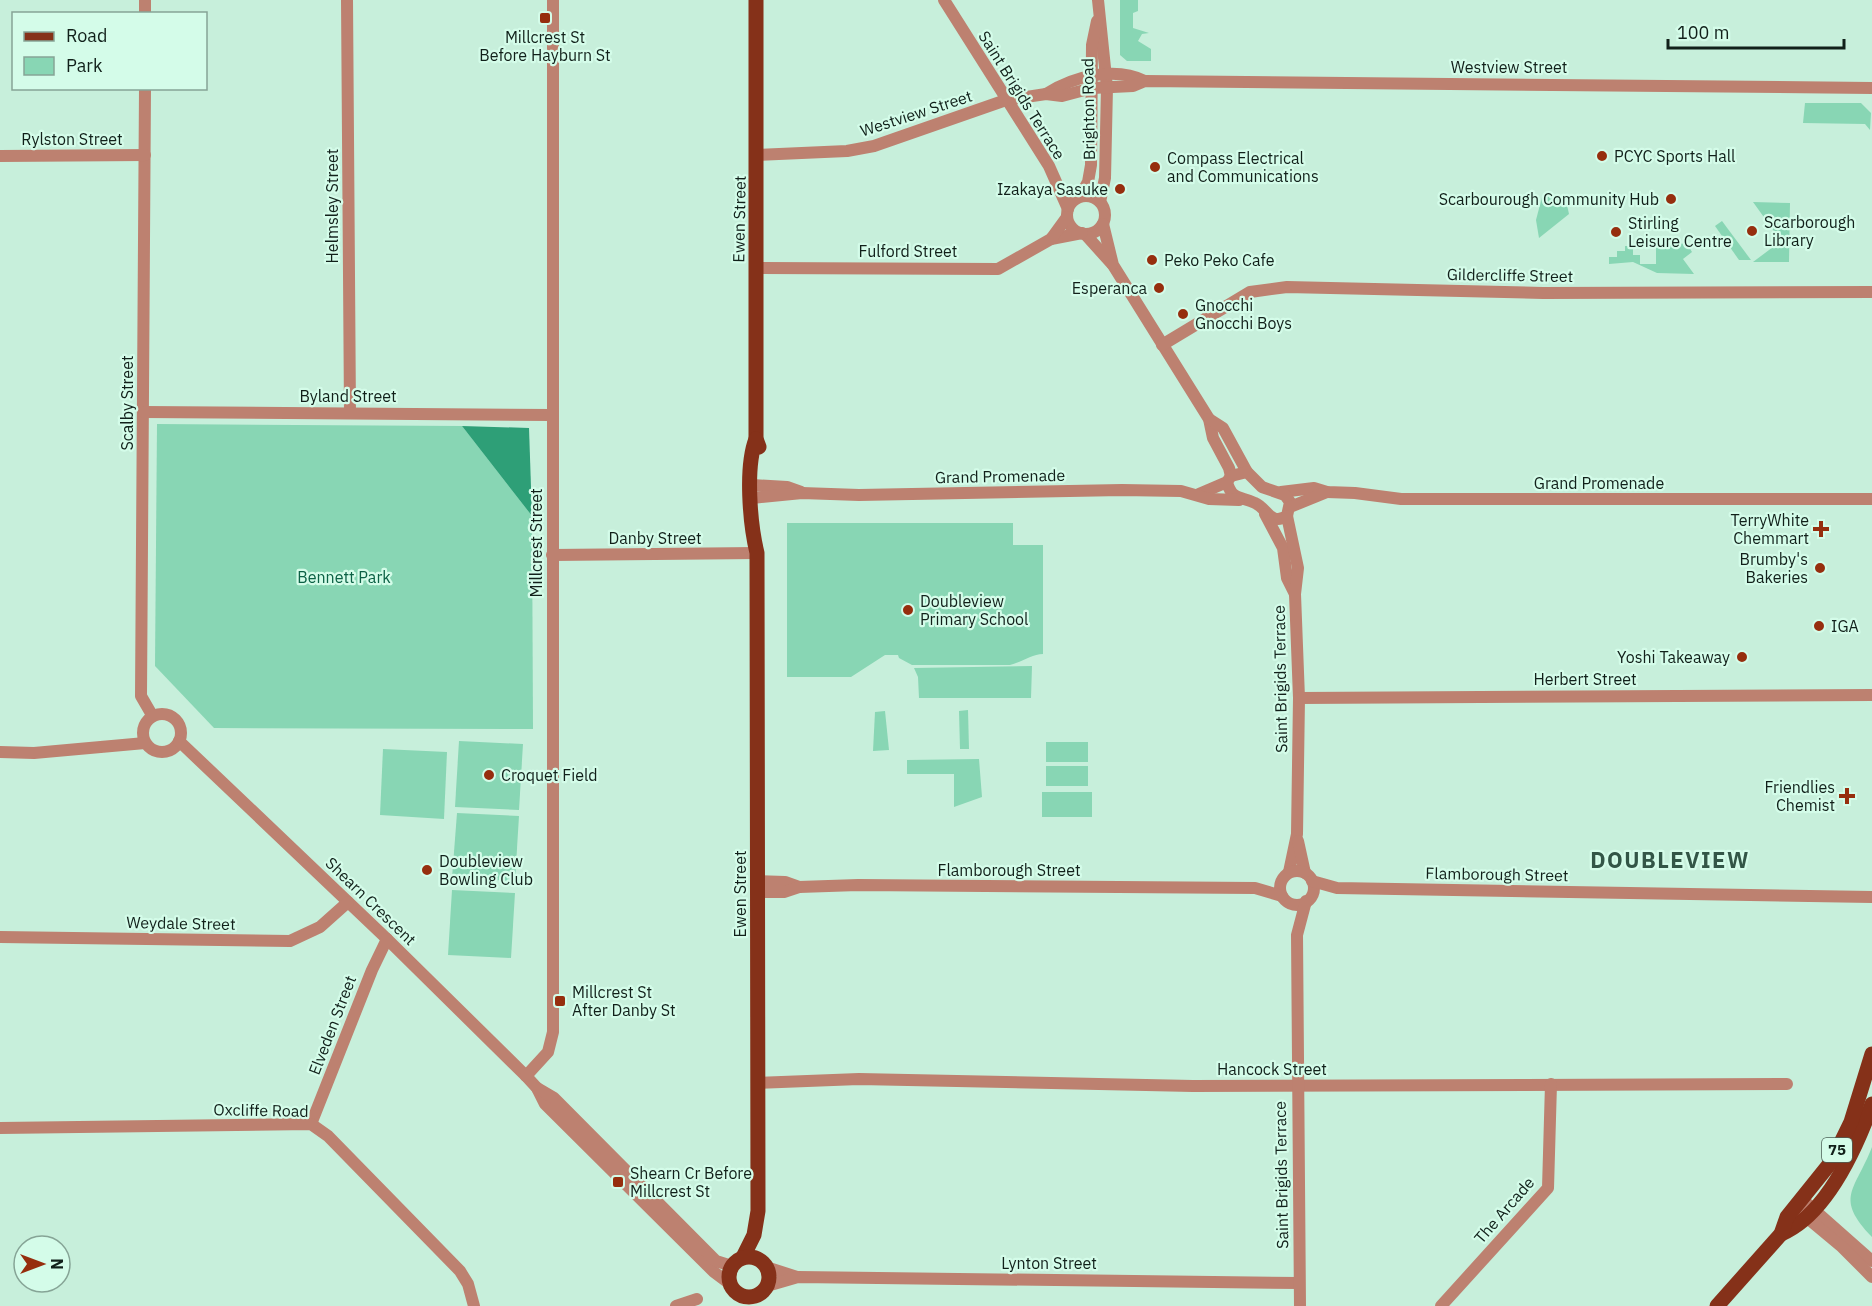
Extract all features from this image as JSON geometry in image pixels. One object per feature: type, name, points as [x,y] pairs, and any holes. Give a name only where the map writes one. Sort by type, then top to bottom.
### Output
[{"type":"main road","name":"Ewen Street","points":[[730,1284],[737,1261],[754,1235],[758,1211],[757,553],[753,535],[757,491],[751,452],[756,438],[758,154],[756,0]]},
{"type":"main road","name":"75","points":[[1805,1209],[1851,1122],[1872,1054]]},
{"type":"main road","name":"75","points":[[1717,1306],[1781,1234],[1788,1217],[1805,1209],[1843,1166],[1872,1104]]},
{"type":"main road","name":"Ewen Street","points":[[754,1235],[763,1264],[761,1295]]},
{"type":"main road","points":[[737,1261],[763,1264]]},
{"type":"main road","points":[[730,1284],[742,1301],[748,1297],[761,1295]]},
{"type":"street","name":"Helmsley Street","points":[[347,0],[350,412]]},
{"type":"street","name":"Millcrest Street","points":[[526,1076],[548,1052],[553,1032],[551,415],[553,0]]},
{"type":"street","name":"Saint Brigids Terrace","points":[[944,0],[1049,166],[1068,213]]},
{"type":"street","name":"Brighton Road","points":[[1080,196],[1089,182],[1091,165],[1092,45],[1098,15],[1098,0]]},
{"type":"street","name":"Brighton Road","points":[[1098,15],[1104,44],[1107,87],[1105,178],[1100,202]]},
{"type":"street","name":"Westview Street","points":[[758,154],[847,151],[874,146],[1006,100],[1046,94],[1062,96],[1092,82],[1105,73],[1135,75],[1145,81]]},
{"type":"street","name":"Westview Street","points":[[1092,82],[1107,87],[1133,86],[1145,81],[1872,88]]},
{"type":"street","name":"Scalby Street","points":[[145,90],[141,696],[152,715]]},
{"type":"street","name":"Rylston Street","points":[[0,156],[145,155]]},
{"type":"street","points":[[1113,265],[1103,224],[1105,211],[1100,202],[1087,196],[1080,196],[1068,213],[1076,230],[1083,233],[1113,265],[1209,418],[1213,438],[1229,468],[1230,491],[1239,500],[1257,504],[1265,514],[1276,519],[1288,511]]},
{"type":"street","name":"Fulford Street","points":[[1051,239],[1068,213]]},
{"type":"street","points":[[1083,233],[1097,230],[1103,224]]},
{"type":"street","name":"Fulford Street","points":[[756,268],[998,269],[1051,239],[1083,233]]},
{"type":"street","name":"Gildercliffe Street","points":[[1162,345],[1250,292],[1287,287],[1543,293],[1872,292]]},
{"type":"street","name":"Byland Street","points":[[144,412],[551,415]]},
{"type":"street","points":[[1209,418],[1223,428],[1247,472],[1262,488],[1281,492]]},
{"type":"street","name":"Grand Promenade","points":[[1199,494],[1247,472]]},
{"type":"street","name":"Grand Promenade","points":[[757,491],[787,487],[802,493],[859,495],[1145,490],[1199,494],[1209,499],[1239,500]]},
{"type":"street","name":"Grand Promenade","points":[[1281,492],[1314,488],[1327,492],[1401,499],[1872,499]]},
{"type":"street","name":"Saint Brigids Terrace","points":[[1281,492],[1288,498],[1288,511],[1298,568],[1295,594],[1299,698],[1297,834],[1286,876],[1284,898],[1297,935]]},
{"type":"street","name":"Grand Promenade","points":[[1288,511],[1327,492]]},
{"type":"street","name":"Saint Brigids Terrace","points":[[1265,514],[1283,548],[1287,578],[1295,594]]},
{"type":"street","name":"Danby Street","points":[[552,555],[757,553]]},
{"type":"street","name":"Herbert Street","points":[[1299,698],[1872,695]]},
{"type":"street","points":[[0,752],[34,753],[145,744],[157,753],[173,751],[182,738],[180,722],[167,713],[152,715],[142,728],[145,744]]},
{"type":"street","name":"Shearn Crescent","points":[[179,741],[387,939],[526,1076],[537,1088],[545,1104],[714,1272],[730,1284]]},
{"type":"street","name":"Saint Brigids Terrace","points":[[1297,834],[1308,877],[1309,899],[1297,935],[1296,1086],[1300,1306]]},
{"type":"street","name":"Flamborough Street","points":[[1255,888],[1286,876],[1308,877],[1337,888],[1872,897]]},
{"type":"street","name":"Flamborough Street","points":[[758,887],[785,882],[799,887],[1255,888],[1297,904],[1337,888]]},
{"type":"street","name":"Weydale Street","points":[[0,937],[290,941],[320,927],[348,902]]},
{"type":"street","name":"Elveden Street","points":[[311,1124],[372,970],[387,939]]},
{"type":"street","name":"Hancock Street","points":[[758,1083],[859,1079],[1296,1086],[1787,1084]]},
{"type":"street","name":"The Arcade","points":[[1442,1306],[1548,1188],[1551,1084]]},
{"type":"street","name":"Shearn Crescent","points":[[537,1088],[554,1098],[716,1261],[737,1261]]},
{"type":"street","name":"Oxcliffe Road","points":[[0,1128],[311,1124],[328,1136],[460,1270],[468,1284],[474,1306]]},
{"type":"street","points":[[1805,1209],[1872,1261]]},
{"type":"street","points":[[1805,1209],[1872,1277]]},
{"type":"street","name":"Lynton Street","points":[[763,1264],[798,1277],[1299,1283]]},
{"type":"street","name":"Lynton Street","points":[[761,1295],[798,1277]]},
{"type":"street","points":[[676,1306],[697,1299]]},
{"type":"green space","points":[[1120,0],[1138,0],[1138,11],[1133,13],[1133,28],[1149,33],[1142,34],[1138,41],[1151,49],[1151,61],[1127,61],[1120,55]]},
{"type":"green space","points":[[1805,103],[1861,103],[1871,113],[1870,130],[1865,124],[1803,123]]},
{"type":"green space","points":[[1565,196],[1569,214],[1539,238],[1536,220],[1542,197]]},
{"type":"green space","points":[[1753,202],[1790,203],[1789,262],[1753,262],[1781,241]]},
{"type":"green space","points":[[1722,221],[1751,260],[1739,260],[1715,226]]},
{"type":"green space","points":[[1656,241],[1687,244],[1692,252],[1683,259],[1694,274],[1657,273],[1633,262],[1609,264],[1609,257],[1617,257],[1617,251],[1625,251],[1625,246],[1633,246],[1633,255],[1640,255],[1640,264],[1656,264]]},
{"type":"green space","name":"Bennett Park","points":[[157,424],[462,426],[532,516],[533,729],[214,728],[155,666]]},
{"type":"green space","points":[[787,523],[1013,523],[1013,545],[1043,545],[1043,654],[1010,665],[912,665],[899,658],[898,655],[885,655],[851,677],[787,677]]},
{"type":"green space","points":[[1032,666],[1031,698],[919,698],[918,677],[914,668]]},
{"type":"green space","points":[[968,710],[969,749],[960,749],[959,711]]},
{"type":"green space","points":[[885,711],[889,750],[873,751],[875,712]]},
{"type":"green space","name":"Croquet Field","points":[[459,741],[523,744],[519,810],[455,807]]},
{"type":"green space","points":[[1046,742],[1088,742],[1088,762],[1046,762]]},
{"type":"green space","points":[[383,749],[447,752],[444,819],[380,815]]},
{"type":"green space","points":[[979,759],[982,797],[954,807],[954,774],[907,774],[907,760]]},
{"type":"green space","points":[[1046,766],[1088,766],[1088,786],[1046,786]]},
{"type":"green space","points":[[1042,792],[1092,792],[1092,817],[1042,817]]},
{"type":"green space","name":"Croquet Field","points":[[457,813],[519,816],[515,881],[452,878]]},
{"type":"green space","points":[[452,890],[515,893],[511,958],[448,955]]},
{"type":"green space","points":[[1872,1147],[1872,1237],[1854,1212],[1851,1194]]},
{"type":"shaded area","points":[[462,426],[529,428],[532,516]]},
{"type":"place","name":"Millcrest St Before Hayburn St","points":[[545,18]]},
{"type":"place","name":"PCYC Sports Hall","points":[[1602,156]]},
{"type":"place","name":"Compass Electrical and Communications","points":[[1155,167]]},
{"type":"place","name":"Izakaya Sasuke","points":[[1120,189]]},
{"type":"place","name":"Scarbourough Community Hub","points":[[1671,199]]},
{"type":"place","name":"Scarborough Library","points":[[1752,231]]},
{"type":"place","name":"Stirling Leisure Centre","points":[[1616,232]]},
{"type":"place","name":"Peko Peko Cafe","points":[[1152,260]]},
{"type":"place","name":"Esperanca","points":[[1159,288]]},
{"type":"place","name":"Gnocchi Gnocchi Boys","points":[[1183,314]]},
{"type":"place","name":"TerryWhite Chemmart","points":[[1821,529]]},
{"type":"place","name":"Brumby's Bakeries","points":[[1820,568]]},
{"type":"place","name":"Doubleview Primary School","points":[[908,610]]},
{"type":"place","name":"IGA","points":[[1819,626]]},
{"type":"place","name":"Yoshi Takeaway","points":[[1742,657]]},
{"type":"place","name":"Croquet Field","points":[[489,775]]},
{"type":"place","name":"Friendlies Chemist","points":[[1847,796]]},
{"type":"place","name":"Doubleview Bowling Club","points":[[427,870]]},
{"type":"place","name":"Millcrest St After Danby St","points":[[560,1001]]},
{"type":"place","name":"Shearn Cr Before Millcrest St","points":[[618,1182]]},
{"type":"district","name":"DOUBLEVIEW","points":[[1670,860]]}]
